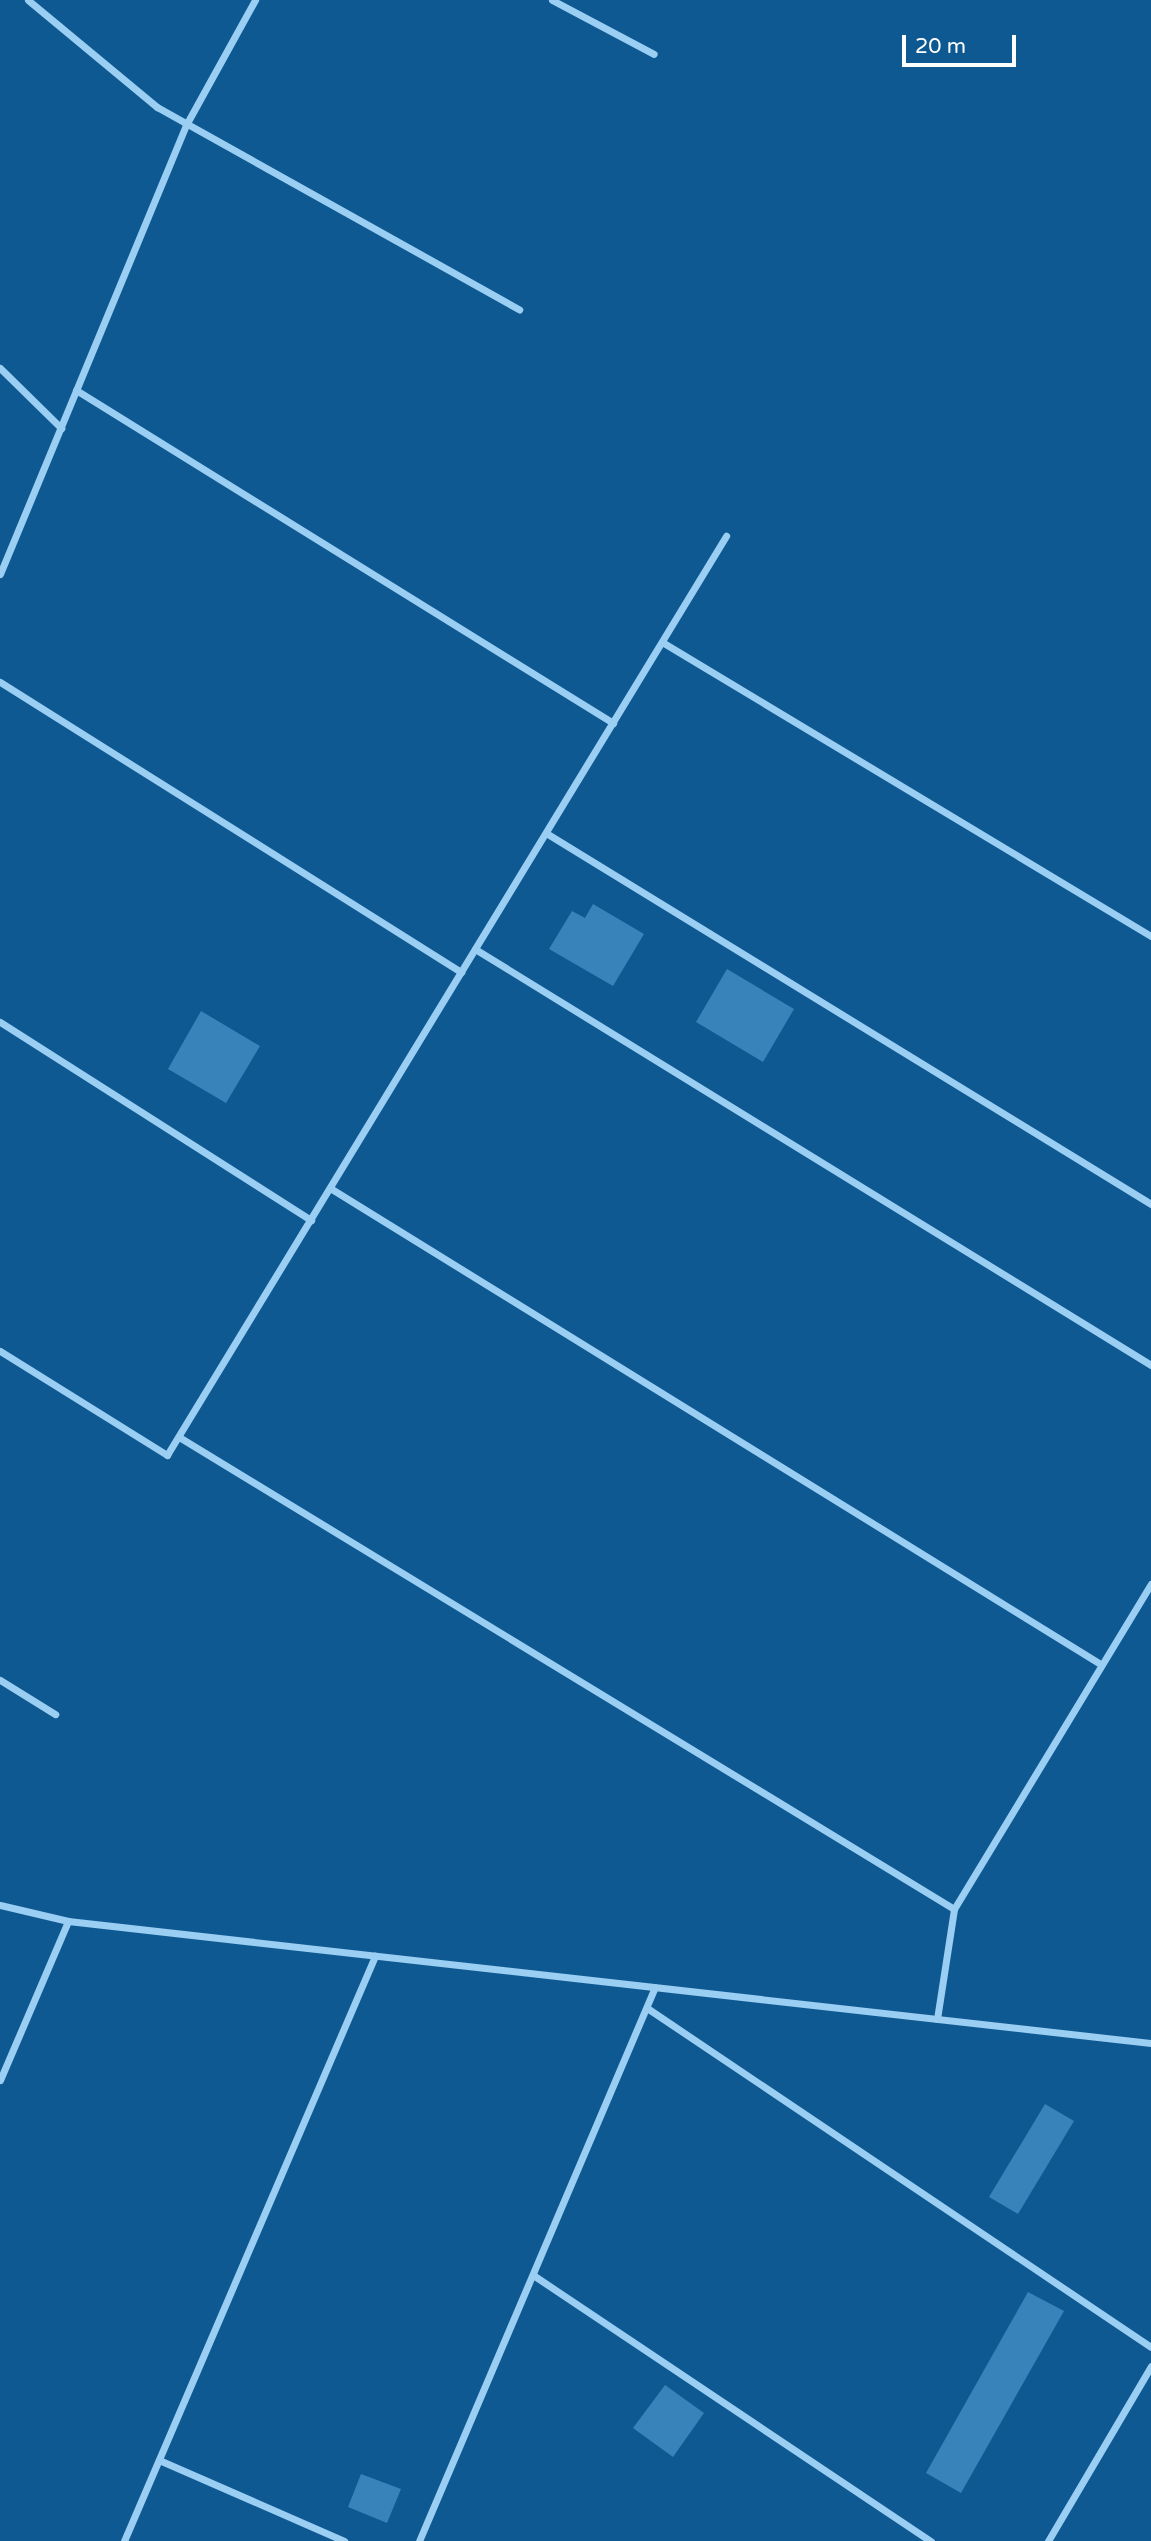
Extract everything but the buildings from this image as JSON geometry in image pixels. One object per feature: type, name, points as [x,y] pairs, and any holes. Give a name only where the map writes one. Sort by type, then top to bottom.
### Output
[{"type":"street","points":[[28,0],[186,125],[519,309]]},
{"type":"street","points":[[0,574],[186,125],[255,0]]},
{"type":"street","points":[[552,0],[654,54]]},
{"type":"street","points":[[0,368],[61,428]]},
{"type":"street","points":[[76,390],[612,723]]},
{"type":"street","points":[[0,1351],[167,1455],[726,536]]},
{"type":"street","points":[[662,642],[1151,936]]},
{"type":"street","points":[[0,682],[461,972]]},
{"type":"street","points":[[545,833],[1151,1204]]},
{"type":"street","points":[[475,949],[1151,1364]]},
{"type":"street","points":[[0,1022],[311,1220]]},
{"type":"street","points":[[330,1188],[1102,1665]]},
{"type":"street","points":[[179,1437],[954,1909]]},
{"type":"street","points":[[937,2019],[954,1909],[1151,1584]]},
{"type":"street","points":[[0,1680],[55,1714]]},
{"type":"street","points":[[0,1905],[68,1921],[1151,2043]]},
{"type":"street","points":[[0,2080],[68,1921]]},
{"type":"street","points":[[124,2541],[374,1956]]},
{"type":"street","points":[[431,2541],[421,2538],[655,1987]]},
{"type":"street","points":[[646,2008],[1151,2347]]},
{"type":"street","points":[[533,2275],[931,2541]]},
{"type":"street","points":[[1048,2541],[1151,2366]]},
{"type":"street","points":[[159,2460],[344,2541]]}]
